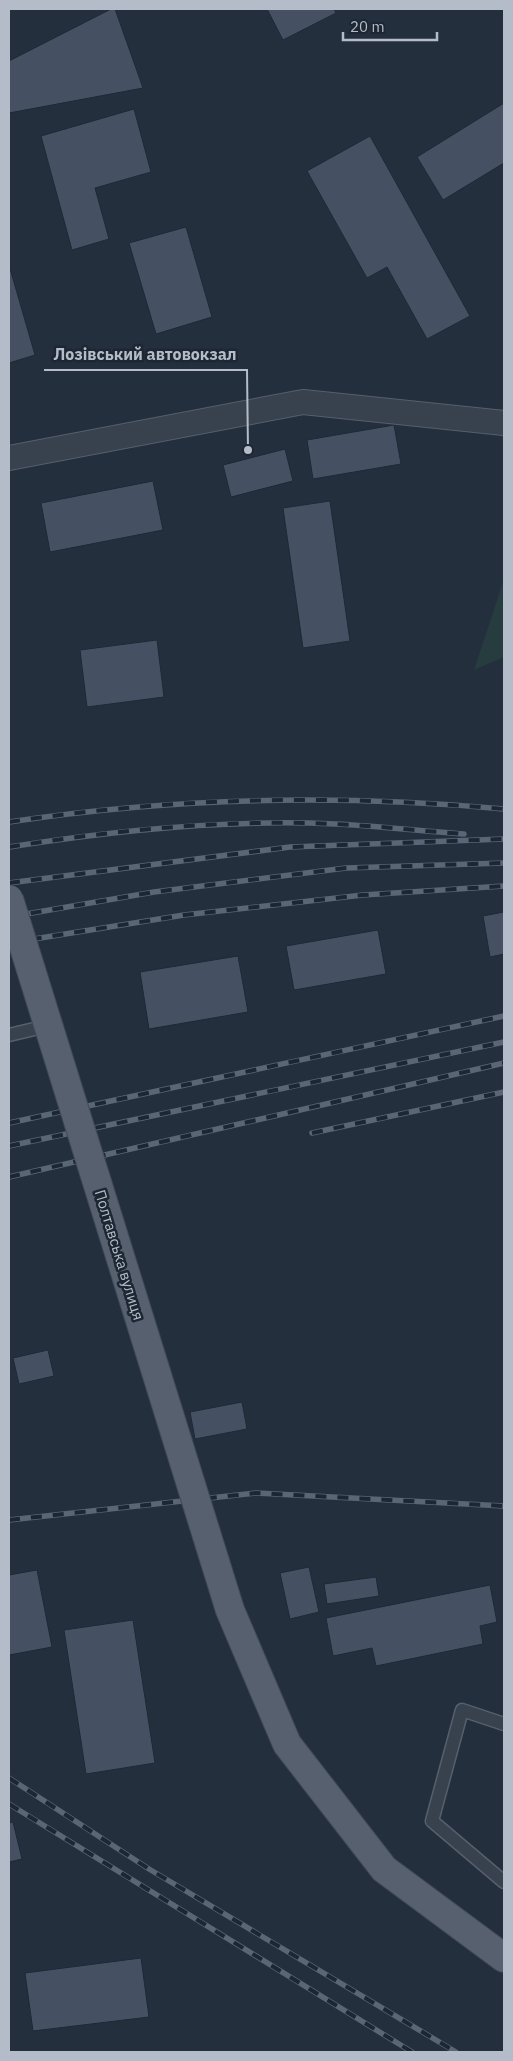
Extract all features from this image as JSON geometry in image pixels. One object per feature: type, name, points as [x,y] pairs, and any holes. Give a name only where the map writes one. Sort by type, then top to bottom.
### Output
[{"type":"main road","name":"Полтавська вулиця","points":[[9,899],[230,1610],[287,1744],[384,1869],[504,1958]]},
{"type":"street","points":[[9,458],[303,402],[504,423]]},
{"type":"lane","points":[[9,1035],[47,1026]]},
{"type":"lane","points":[[504,1724],[462,1710],[432,1821],[504,1882]]},
{"type":"green space","points":[[504,579],[504,657],[474,670]]},
{"type":"building","points":[[111,9],[115,9],[143,88],[9,113],[9,61]]},
{"type":"building","points":[[267,9],[334,9],[336,13],[283,40]]},
{"type":"building","points":[[504,103],[504,163],[443,200],[417,157]]},
{"type":"building","points":[[134,109],[151,172],[95,188],[109,239],[72,250],[41,136]]},
{"type":"building","points":[[370,136],[470,316],[427,339],[387,267],[367,278],[307,171]]},
{"type":"building","points":[[186,227],[212,317],[156,334],[129,243]]},
{"type":"building","points":[[9,265],[35,355],[9,363]]},
{"type":"building","points":[[394,425],[401,464],[313,479],[307,440]]},
{"type":"building","points":[[285,449],[293,481],[231,497],[223,465]]},
{"type":"building","points":[[153,481],[163,530],[50,552],[41,503]]},
{"type":"building","points":[[330,501],[350,641],[303,648],[283,508]]},
{"type":"building","points":[[157,640],[164,697],[87,707],[80,650]]},
{"type":"building","points":[[504,912],[504,954],[490,957],[483,916]]},
{"type":"building","points":[[378,930],[386,974],[294,990],[286,946]]},
{"type":"building","points":[[238,956],[248,1012],[149,1029],[140,972]]},
{"type":"building","points":[[48,1350],[54,1376],[19,1384],[13,1358]]},
{"type":"building","points":[[242,1402],[247,1429],[195,1439],[190,1412]]},
{"type":"building","points":[[309,1567],[319,1612],[290,1619],[280,1573]]},
{"type":"building","points":[[37,1570],[52,1647],[9,1655],[9,1575]]},
{"type":"building","points":[[376,1577],[379,1596],[327,1604],[324,1584]]},
{"type":"building","points":[[490,1585],[497,1622],[480,1626],[483,1644],[376,1666],[372,1648],[333,1656],[326,1618]]},
{"type":"building","points":[[133,1620],[155,1763],[86,1774],[64,1630]]},
{"type":"building","points":[[13,1822],[22,1859],[9,1862],[9,1823]]},
{"type":"building","points":[[141,1958],[149,2017],[33,2031],[25,1973]]},
{"type":"railway","points":[[9,822],[133,807],[256,800],[379,801],[504,809]]},
{"type":"railway","points":[[9,847],[130,831],[253,823],[335,824],[464,834]]},
{"type":"railway","points":[[9,883],[290,847],[504,839]]},
{"type":"railway","points":[[9,917],[154,892],[346,868],[504,863]]},
{"type":"railway","points":[[9,943],[184,915],[363,895],[504,886]]},
{"type":"railway","points":[[9,1123],[504,1016]]},
{"type":"railway","points":[[9,1146],[504,1042]]},
{"type":"railway","points":[[9,1177],[504,1063]]},
{"type":"railway","points":[[312,1133],[504,1092]]},
{"type":"railway","points":[[9,1520],[256,1493],[504,1506]]},
{"type":"railway","points":[[9,1778],[149,1869],[456,2052]]},
{"type":"railway","points":[[9,1804],[412,2052]]},
{"type":"place","name":"Лозівський автовокзал","points":[[248,450]]}]
